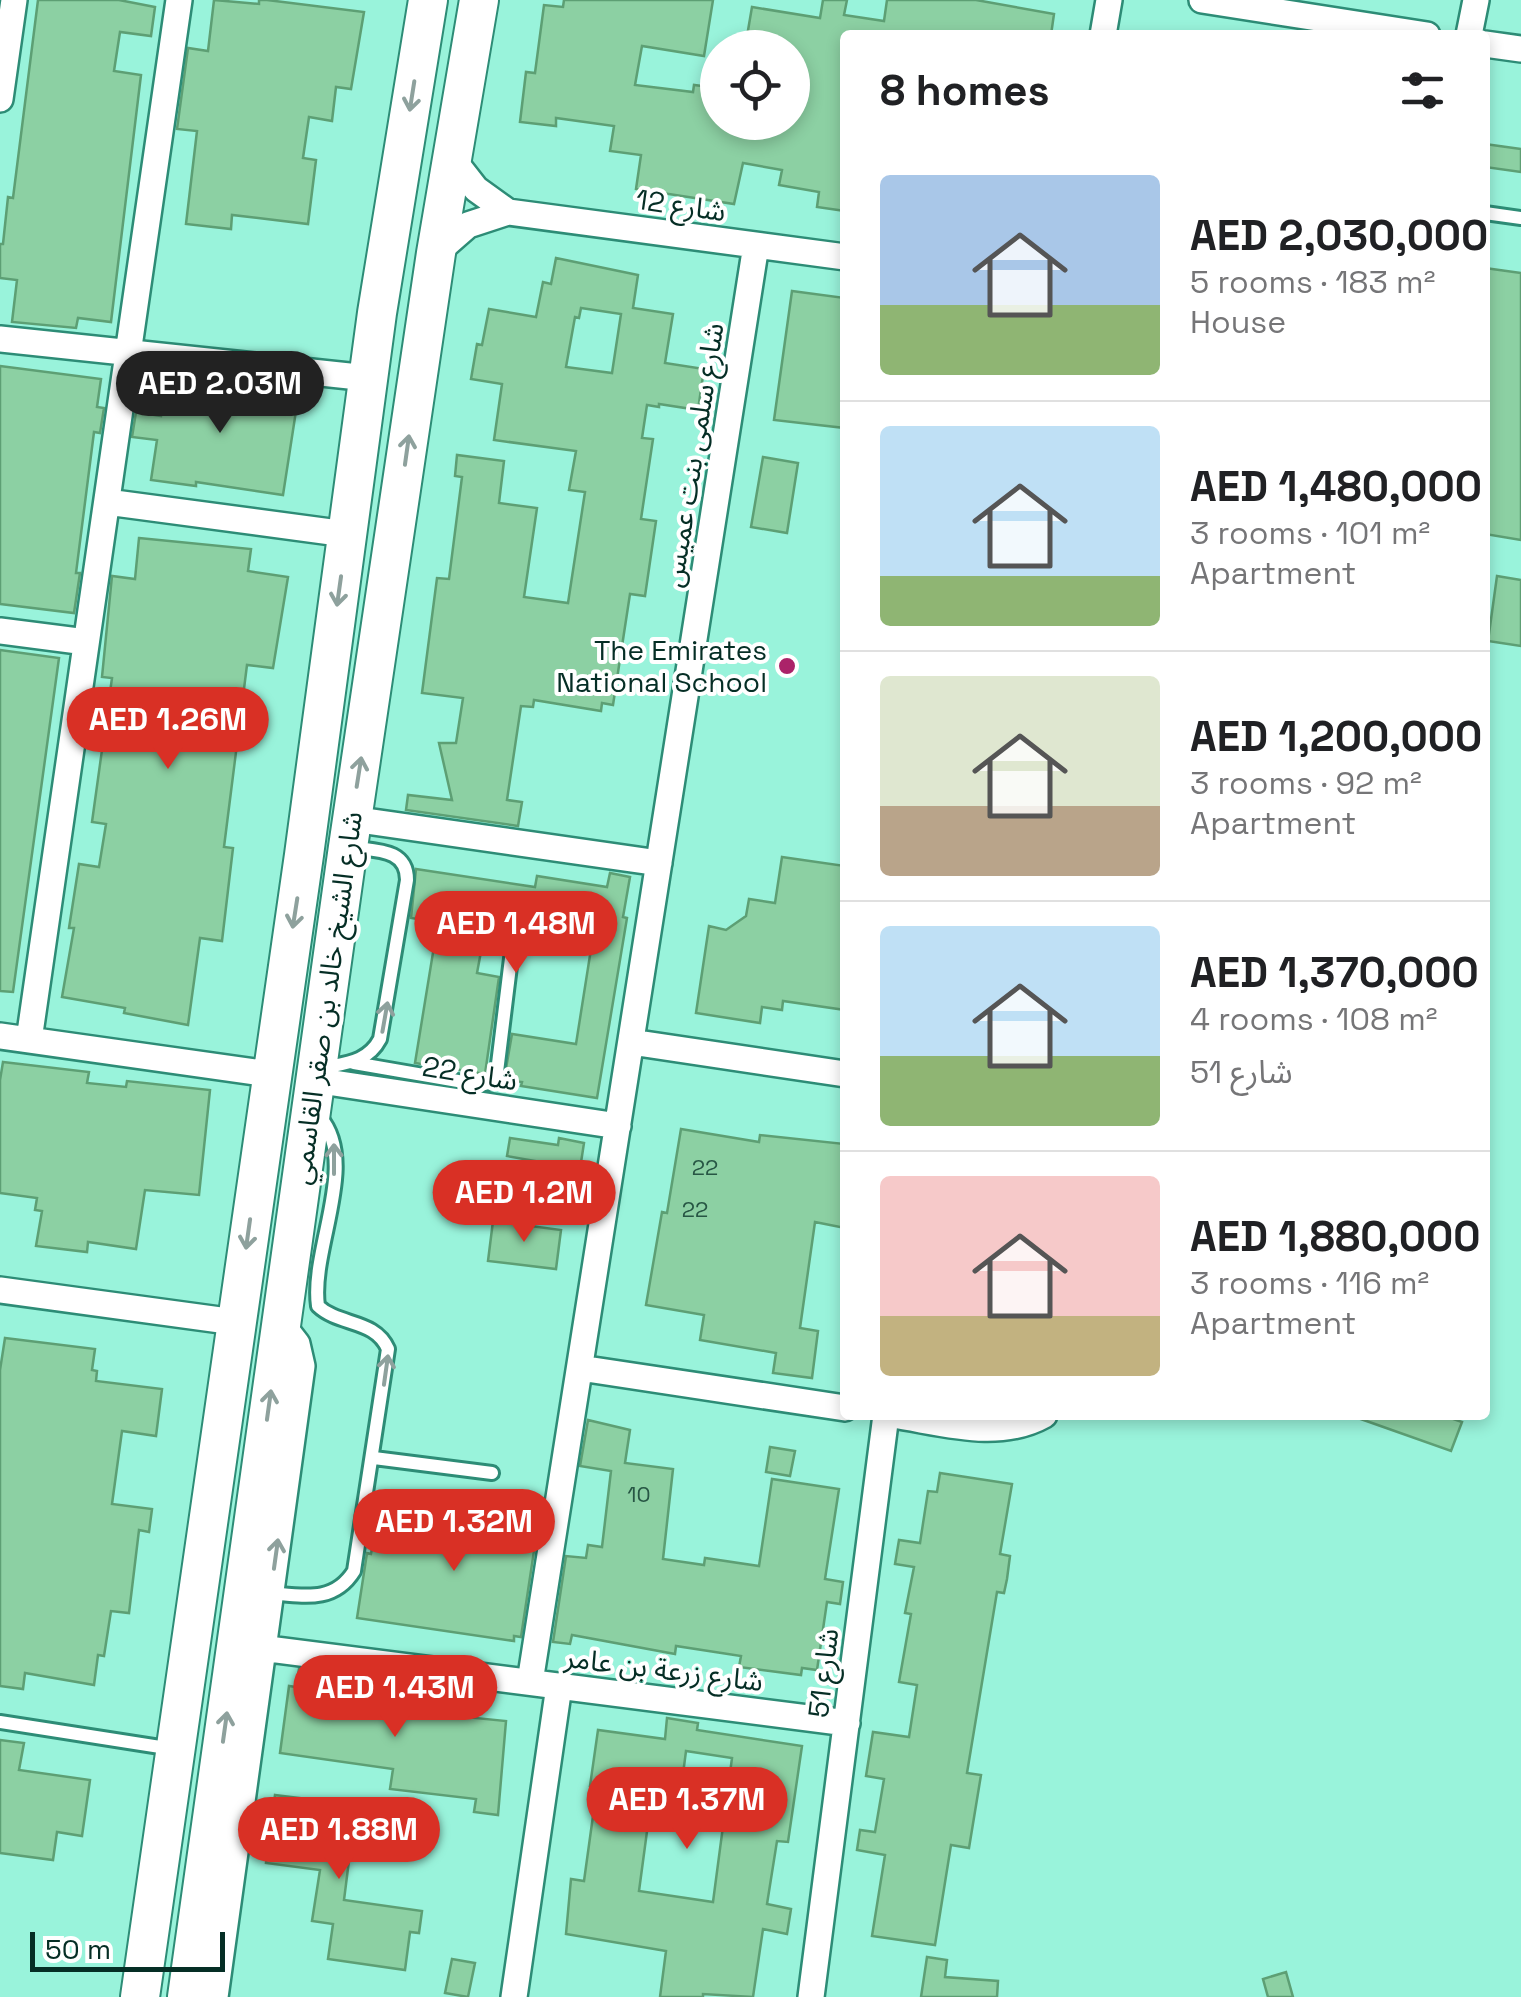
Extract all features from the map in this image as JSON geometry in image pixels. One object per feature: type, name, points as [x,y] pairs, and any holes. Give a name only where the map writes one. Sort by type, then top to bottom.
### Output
[{"type":"main road","name":"شارع الشيخ خالد بن صقر القاسمي","points":[[140,1997],[304,855],[377,313],[428,0]]},
{"type":"main road","name":"شارع الشيخ خالد بن صقر القاسمي","points":[[187,1997],[250,1646],[280,1322],[323,1080],[350,833],[436,253],[479,0]]},
{"type":"main road","points":[[377,313],[394,301],[402,302],[410,312],[409,368],[415,397]]},
{"type":"street","points":[[0,99],[14,0]]},
{"type":"street","points":[[29,1040],[179,0]]},
{"type":"street","points":[[1104,30],[1108,0]]},
{"type":"street","points":[[1202,0],[1363,30]]},
{"type":"street","points":[[1470,30],[1476,0]]},
{"type":"street","points":[[1490,45],[1521,49]]},
{"type":"street","points":[[451,158],[476,189],[508,212]]},
{"type":"street","name":"شارع 12","points":[[436,253],[468,225],[508,212],[840,257]]},
{"type":"street","name":"شارع سلمى بنت عميس","points":[[530,1682],[756,246]]},
{"type":"street","points":[[0,339],[368,378]]},
{"type":"street","points":[[106,502],[346,534]]},
{"type":"street","points":[[0,632],[86,642]]},
{"type":"street","points":[[350,833],[659,863]]},
{"type":"street","points":[[0,1036],[270,1074]]},
{"type":"street","points":[[631,1042],[840,1073]]},
{"type":"street","name":"شارع 22","points":[[323,1080],[618,1126]]},
{"type":"street","points":[[0,1290],[236,1322]]},
{"type":"street","points":[[215,1997],[250,1646],[270,1594],[302,1366],[297,1344],[280,1322]]},
{"type":"street","points":[[580,1368],[840,1407]]},
{"type":"street","name":"شارع 51","points":[[811,1997],[888,1420]]},
{"type":"street","points":[[923,1420],[977,1428],[1005,1428],[1029,1420]]},
{"type":"street","name":"شارع زرعة بن عامر","points":[[250,1646],[847,1723]]},
{"type":"street","points":[[514,1997],[559,1686]]},
{"type":"lane","points":[[1490,214],[1521,218]]},
{"type":"lane","points":[[323,1080],[369,1054],[380,1040],[407,871],[400,858],[350,833]]},
{"type":"lane","points":[[323,1080],[486,1085],[492,1082],[498,1072],[514,934]]},
{"type":"lane","points":[[270,1594],[325,1596],[347,1582],[358,1558],[388,1349],[376,1330],[333,1316],[318,1306],[336,1147],[322,1119],[323,1080]]},
{"type":"lane","points":[[374,1458],[492,1472]]},
{"type":"lane","points":[[0,1722],[175,1749]]},
{"type":"building","points":[[38,0],[119,0],[155,7],[151,36],[120,32],[114,71],[141,75],[111,322],[78,318],[76,328],[12,322],[17,280],[0,278],[0,244],[8,197],[13,198]]},
{"type":"building","points":[[214,0],[259,4],[259,0],[267,0],[364,12],[351,89],[336,87],[332,121],[309,117],[303,158],[316,160],[308,224],[232,215],[231,229],[186,224],[197,131],[177,129],[188,48],[208,51]]},
{"type":"building","points":[[564,0],[713,0],[708,30],[700,30],[700,55],[642,46],[635,85],[693,92],[694,85],[700,86],[700,140],[810,140],[810,30],[748,30],[752,7],[820,18],[823,0],[847,0],[844,15],[884,21],[887,0],[976,0],[1054,14],[1052,30],[840,30],[840,210],[817,207],[819,192],[779,185],[782,170],[743,163],[734,204],[636,189],[641,155],[610,151],[614,126],[556,118],[556,126],[520,122],[526,72],[535,73],[544,5],[563,7]]},
{"type":"building","points":[[1490,145],[1521,149],[1521,172],[1490,168]]},
{"type":"building","points":[[556,258],[638,275],[633,308],[673,314],[665,363],[704,369],[698,410],[647,405],[642,438],[653,439],[641,519],[656,521],[645,596],[630,594],[613,705],[602,703],[601,711],[534,700],[533,707],[521,706],[507,800],[522,802],[518,826],[406,810],[408,795],[452,800],[439,743],[456,743],[463,698],[422,693],[437,578],[449,579],[462,477],[455,476],[457,455],[504,461],[499,503],[537,508],[524,597],[568,603],[585,492],[569,490],[576,451],[494,440],[502,384],[471,379],[489,309],[536,317],[543,282],[551,284]],"holes":[[[581,308],[621,314],[612,373],[566,367],[575,317],[579,318]]]},
{"type":"building","points":[[1490,269],[1521,273],[1521,540],[1490,535]]},
{"type":"building","points":[[792,291],[840,297],[840,427],[774,420]]},
{"type":"building","points":[[0,366],[101,379],[97,407],[104,408],[100,433],[94,432],[74,613],[0,604]]},
{"type":"building","points":[[166,377],[298,398],[283,495],[196,482],[196,486],[151,480],[157,440],[132,437],[136,412],[161,416]]},
{"type":"building","points":[[763,457],[798,463],[787,533],[751,527]]},
{"type":"building","points":[[139,538],[251,549],[248,571],[288,577],[273,668],[247,665],[224,847],[233,848],[222,941],[200,938],[188,1025],[62,997],[74,928],[69,928],[79,864],[99,867],[106,824],[92,822],[112,678],[102,677],[112,576],[135,579]]},
{"type":"building","points":[[1497,576],[1521,580],[1521,646],[1490,641]]},
{"type":"building","points":[[0,650],[59,658],[13,992],[0,991]]},
{"type":"building","points":[[782,857],[840,865],[840,1009],[783,1001],[782,1010],[762,1007],[760,1023],[696,1013],[709,926],[726,930],[746,916],[749,899],[775,903]]},
{"type":"building","points":[[416,869],[535,887],[537,876],[607,887],[610,873],[630,877],[623,917],[627,918],[597,1098],[504,1080],[512,1034],[576,1044],[594,930],[493,913],[490,931],[485,930],[477,973],[499,977],[485,1074],[415,1063],[438,922],[411,918]]},
{"type":"building","points":[[3,1062],[89,1072],[87,1083],[126,1087],[127,1081],[210,1090],[199,1195],[145,1190],[136,1249],[88,1242],[87,1252],[36,1246],[42,1211],[35,1210],[37,1198],[0,1193]]},
{"type":"building","points":[[681,1129],[759,1142],[760,1135],[840,1143],[840,1227],[815,1222],[800,1328],[818,1331],[812,1378],[773,1373],[776,1353],[700,1340],[704,1315],[646,1305],[662,1212],[667,1213]]},
{"type":"building","points":[[510,1138],[558,1145],[559,1138],[584,1143],[580,1169],[507,1156]]},
{"type":"building","points":[[493,1221],[561,1230],[556,1269],[488,1261]]},
{"type":"building","points":[[5,1338],[95,1349],[92,1370],[97,1371],[96,1381],[162,1389],[156,1436],[122,1431],[112,1504],[152,1509],[149,1532],[139,1530],[129,1613],[111,1611],[104,1656],[98,1655],[94,1685],[25,1673],[23,1689],[0,1686],[0,1370]]},
{"type":"building","points":[[588,1420],[630,1430],[625,1463],[673,1469],[663,1559],[704,1565],[705,1558],[759,1566],[772,1479],[839,1489],[825,1579],[843,1582],[840,1604],[827,1602],[817,1670],[802,1668],[801,1675],[739,1667],[741,1656],[676,1646],[675,1654],[572,1635],[570,1644],[553,1642],[566,1556],[586,1558],[588,1545],[602,1547],[611,1471],[580,1466]]},
{"type":"building","points":[[1364,1420],[1462,1422],[1451,1451]]},
{"type":"building","points":[[770,1447],[795,1451],[790,1476],[766,1472]]},
{"type":"building","points":[[940,1473],[1012,1484],[1000,1554],[1010,1556],[1007,1579],[1004,1593],[997,1592],[967,1773],[981,1775],[969,1848],[951,1845],[935,1945],[872,1936],[885,1855],[857,1850],[860,1830],[875,1832],[884,1779],[866,1776],[873,1732],[909,1737],[917,1685],[899,1682],[911,1614],[905,1613],[914,1567],[895,1564],[899,1540],[920,1543],[928,1491],[937,1492]]},
{"type":"building","points":[[457,1495],[534,1513],[528,1550],[534,1551],[521,1637],[514,1636],[514,1641],[357,1618],[367,1553],[371,1554],[376,1526],[450,1536]]},
{"type":"building","points":[[299,1669],[359,1677],[356,1695],[367,1697],[366,1707],[506,1721],[498,1815],[474,1812],[476,1799],[390,1789],[393,1769],[280,1753],[289,1686],[296,1687]]},
{"type":"building","points":[[667,1718],[698,1723],[697,1730],[802,1746],[788,1842],[777,1841],[767,1904],[791,1909],[787,1934],[763,1929],[753,1997],[660,1997],[666,1951],[566,1934],[571,1879],[584,1881],[597,1787],[590,1786],[598,1730],[665,1739]],"holes":[[[686,1751],[732,1758],[713,1902],[639,1891],[652,1794],[656,1795],[658,1779],[682,1782]]]},
{"type":"building","points":[[0,1740],[24,1743],[19,1770],[90,1780],[82,1836],[57,1832],[53,1860],[0,1853]]},
{"type":"building","points":[[275,1795],[356,1805],[344,1900],[422,1911],[419,1933],[410,1932],[405,1970],[328,1959],[333,1924],[312,1921],[320,1870],[266,1863]]},
{"type":"building","points":[[927,1957],[947,1960],[945,1977],[998,1981],[997,1997],[921,1997]]},
{"type":"building","points":[[452,1959],[475,1963],[468,1997],[445,1993]]},
{"type":"building","points":[[1286,1972],[1293,1997],[1268,1997],[1263,1979]]},
{"type":"place","name":"The Emirates National School","points":[[787,666]]}]
